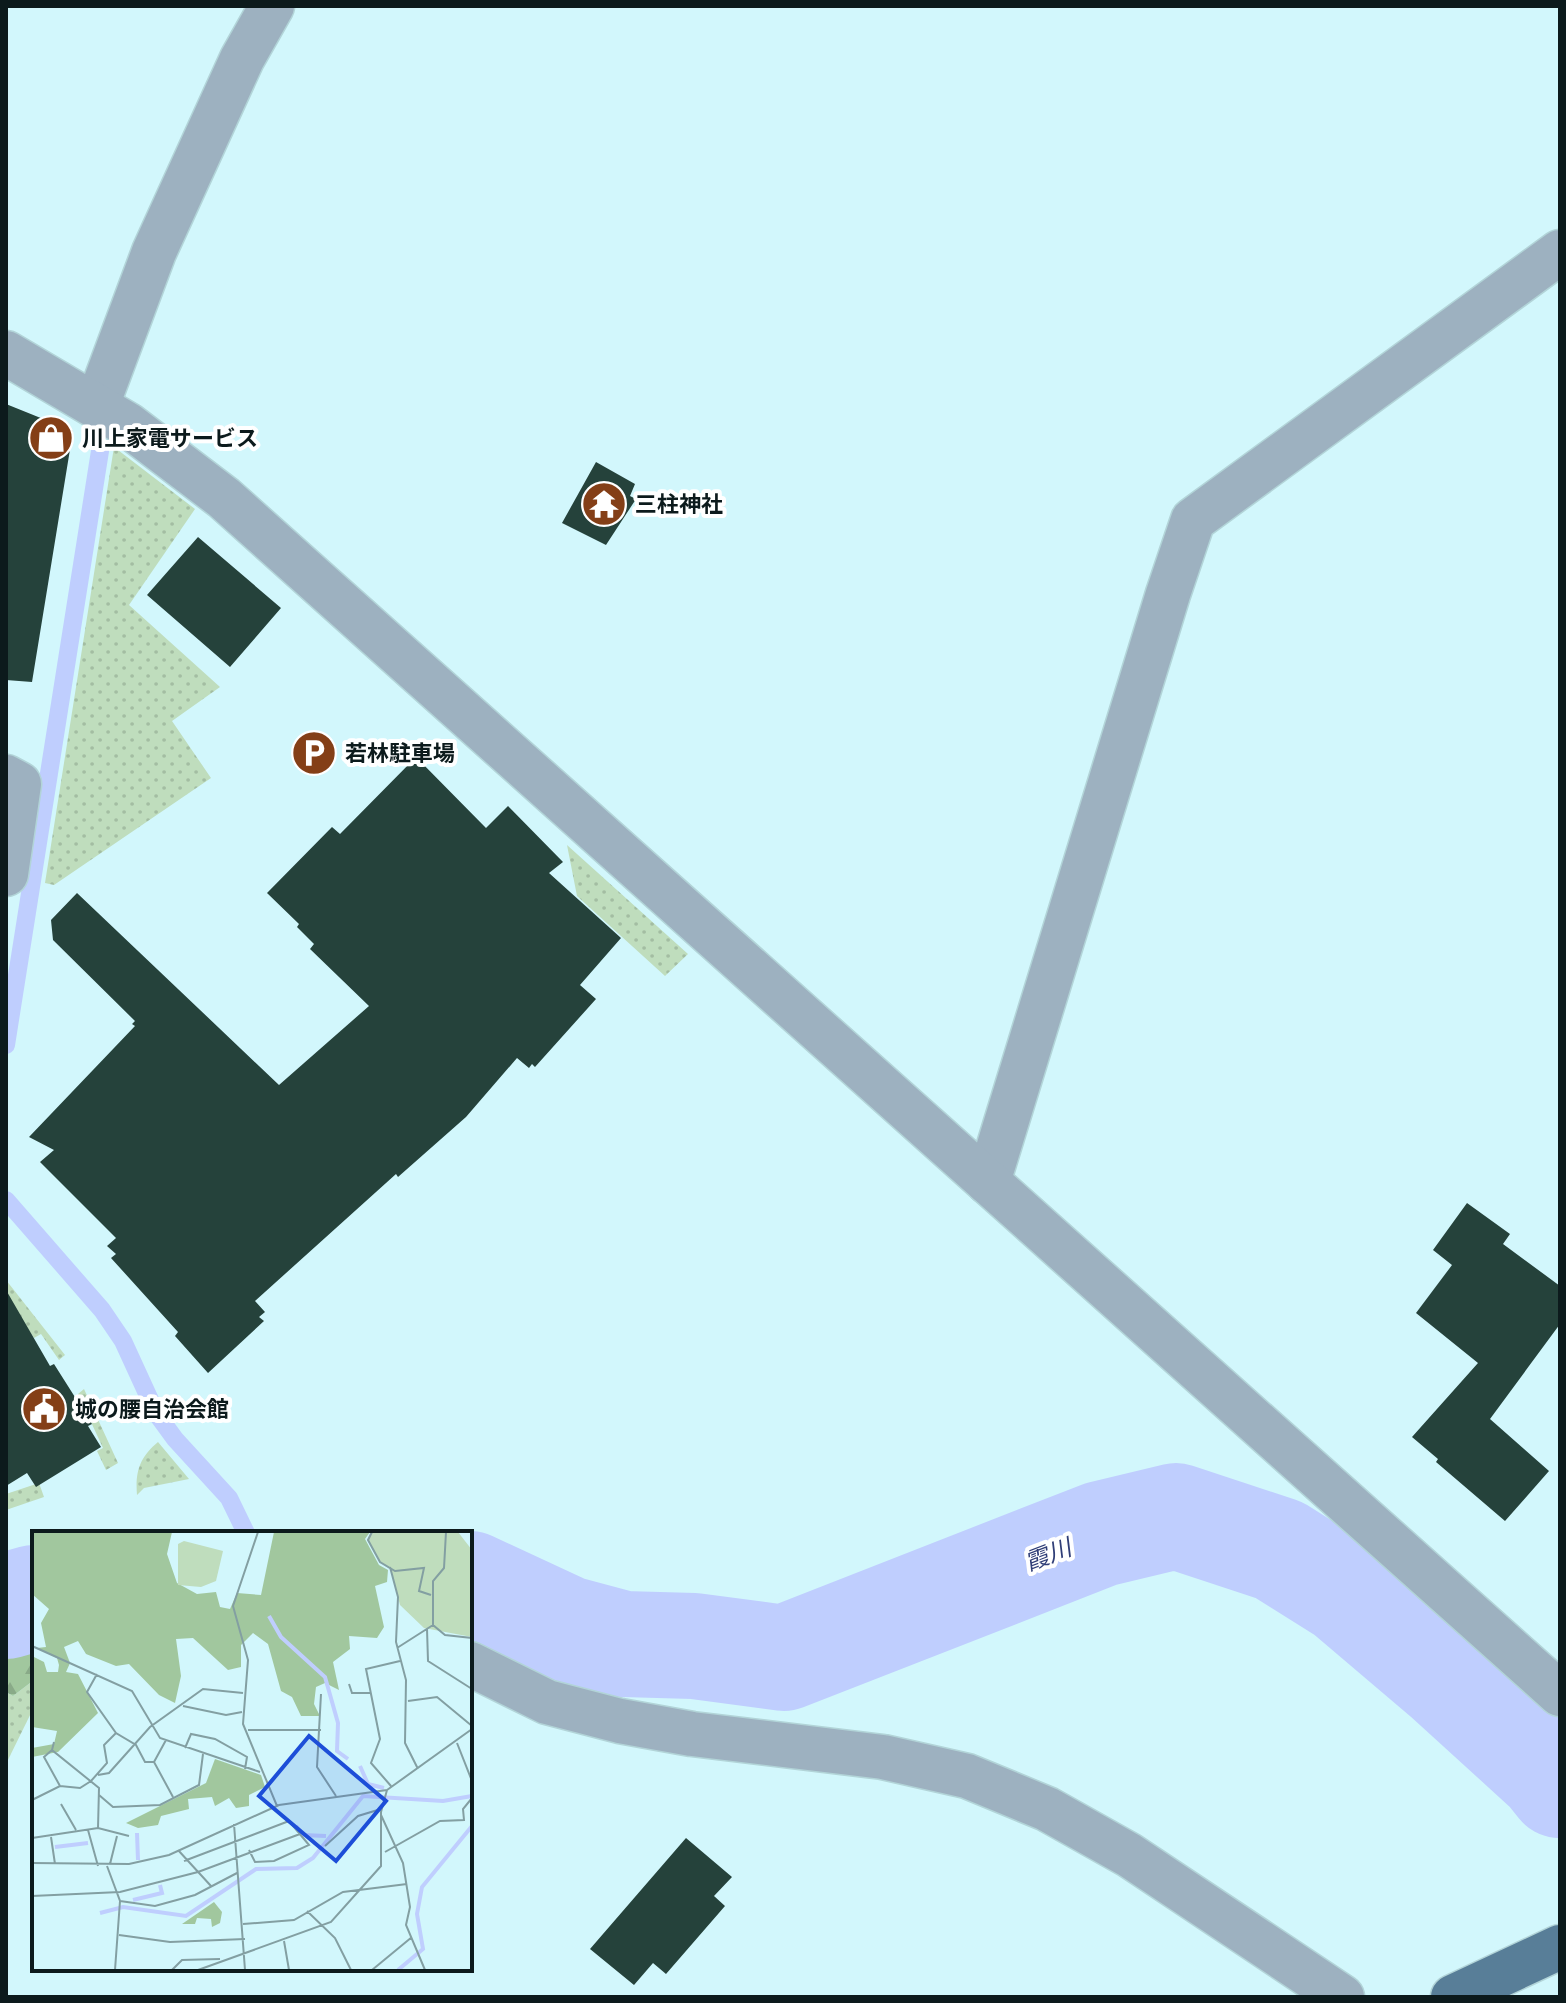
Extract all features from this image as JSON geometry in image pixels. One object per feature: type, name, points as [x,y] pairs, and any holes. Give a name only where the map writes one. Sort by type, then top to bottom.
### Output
[{"type":"main road","points":[[1453,1997],[1560,1947]]},
{"type":"street","points":[[97,405],[154,252],[242,59],[272,6]]},
{"type":"street","points":[[988,1182],[1193,520],[1560,252]]},
{"type":"street","points":[[6,353],[97,405],[178,461],[224,498],[1560,1694]]},
{"type":"street","points":[[6,777],[19,784],[6,874]]},
{"type":"street","points":[[472,1665],[547,1702],[620,1721],[692,1734],[883,1757],[967,1776],[1047,1809],[1129,1855],[1342,1997]]},
{"type":"green space","points":[[114,447],[195,509],[129,605],[220,687],[172,721],[211,778],[54,885],[45,883]]},
{"type":"green space","points":[[567,845],[688,954],[665,976],[577,896]]},
{"type":"green space","points":[[6,1280],[65,1355],[59,1360],[41,1334],[34,1338],[28,1329],[6,1343]]},
{"type":"green space","points":[[84,1389],[118,1463],[106,1470],[97,1451],[103,1448],[78,1394]]},
{"type":"green space","points":[[158,1442],[189,1479],[144,1488],[137,1495],[140,1465]]},
{"type":"green space","points":[[39,1483],[44,1497],[6,1510],[6,1494]]},
{"type":"green space","points":[[32,1648],[32,1682],[13,1696],[6,1692],[6,1654]]},
{"type":"green space","points":[[32,1682],[32,1711],[6,1764],[6,1692],[13,1696]]},
{"type":"building","points":[[6,404],[73,431],[32,682],[6,680]]},
{"type":"building","name":"三柱神社","points":[[596,462],[635,484],[630,496],[636,499],[606,545],[562,523]]},
{"type":"building","points":[[198,537],[281,608],[230,667],[147,595]]},
{"type":"building","points":[[416,757],[486,828],[508,806],[563,862],[549,873],[621,938],[580,985],[596,999],[535,1067],[532,1064],[529,1068],[517,1058],[466,1117],[398,1177],[396,1174],[255,1301],[265,1312],[259,1317],[264,1321],[208,1373],[175,1336],[178,1332],[111,1258],[116,1254],[107,1246],[116,1238],[40,1162],[54,1150],[29,1137],[135,1026],[132,1024],[135,1021],[53,940],[51,920],[77,893],[279,1085],[369,1006],[310,949],[314,944],[297,927],[299,924],[267,893],[332,827],[340,834]]},
{"type":"building","points":[[1467,1203],[1510,1234],[1503,1244],[1560,1286],[1560,1324],[1490,1419],[1549,1471],[1505,1521],[1436,1462],[1438,1459],[1412,1437],[1478,1363],[1416,1313],[1452,1265],[1433,1250]]},
{"type":"building","name":"城の腰自治会館","points":[[6,1290],[50,1366],[54,1364],[92,1424],[88,1426],[101,1447],[36,1487],[27,1473],[6,1486]]},
{"type":"building","points":[[686,1838],[732,1877],[714,1896],[725,1906],[666,1974],[653,1963],[634,1985],[590,1949]]},
{"type":"waterway","points":[[6,1045],[100,451]]},
{"type":"waterway","points":[[6,1200],[102,1310],[123,1341],[156,1413],[175,1439],[229,1498],[245,1531]]},
{"type":"waterway","name":"霞川","points":[[472,1585],[567,1629],[623,1644],[694,1646],[784,1658],[1101,1534],[1176,1516],[1279,1550],[1346,1592],[1446,1677],[1548,1770],[1560,1785]]},
{"type":"waterway","name":"霞川","points":[[6,1606],[32,1599]]},
{"type":"place","name":"川上家電サービス","points":[[51,438]]},
{"type":"place","name":"三柱神社","points":[[604,504]]},
{"type":"place","name":"若林駐車場","points":[[314,753]]},
{"type":"place","name":"城の腰自治会館","points":[[44,1409]]}]
